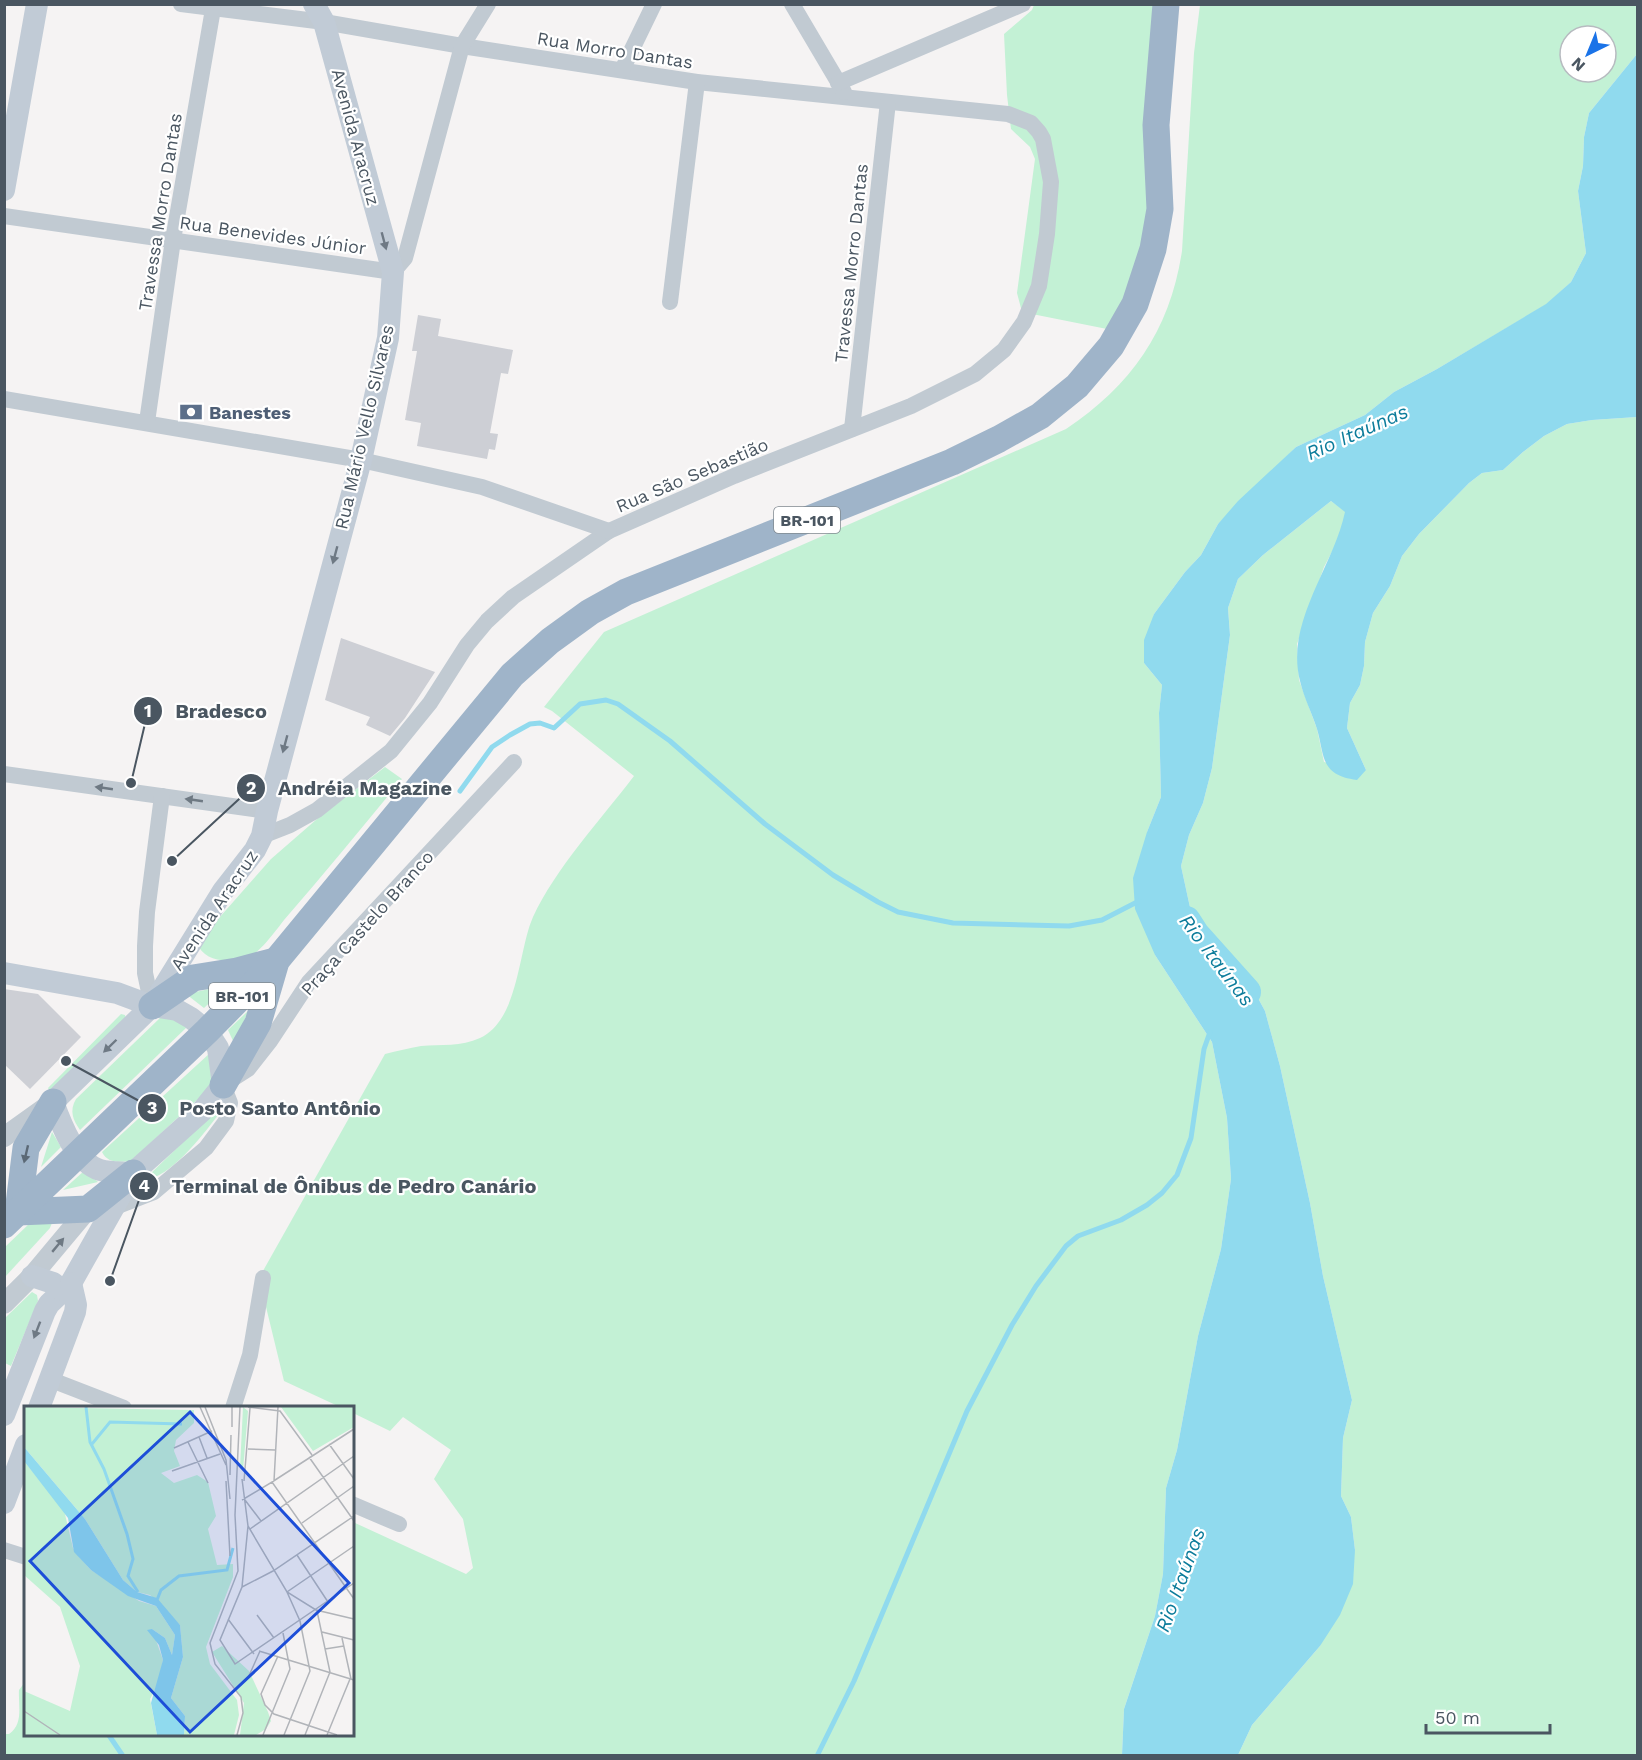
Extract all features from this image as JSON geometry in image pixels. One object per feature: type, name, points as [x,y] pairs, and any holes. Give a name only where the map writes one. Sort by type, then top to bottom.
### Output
[{"type":"highway","name":"BR-101","points":[[11,1218],[207,1031],[276,961],[512,675],[550,641],[590,612],[626,592],[952,462],[999,440],[1040,416],[1077,386],[1111,346],[1135,304],[1154,249],[1160,209],[1156,125],[1166,4]]},
{"type":"highway","points":[[152,1006],[193,978],[237,971],[276,961]]},
{"type":"highway","points":[[224,1085],[258,1023],[276,961]]},
{"type":"highway","points":[[53,1102],[26,1148],[11,1218],[100,1209],[133,1173]]},
{"type":"main road","points":[[4,190],[37,4]]},
{"type":"main road","name":"Avenida Aracruz","points":[[320,11],[393,272]]},
{"type":"main road","name":"Rua Mário Vello Silvares","points":[[267,811],[361,460],[388,338],[393,272]]},
{"type":"main road","name":"Avenida Aracruz","points":[[152,1006],[223,891],[247,862],[262,836],[267,811]]},
{"type":"main road","points":[[4,973],[117,993],[152,1006],[177,1010],[207,1031],[218,1048],[224,1085]]},
{"type":"main road","points":[[133,1173],[100,1170],[78,1153],[66,1136],[53,1102],[152,1006]]},
{"type":"main road","name":"Praça Castelo Branco","points":[[133,1173],[202,1111],[224,1085]]},
{"type":"main road","points":[[4,1415],[45,1311],[66,1287],[100,1209]]},
{"type":"main road","points":[[32,1276],[66,1287],[76,1305],[39,1406]]},
{"type":"main road","points":[[4,1503],[24,1450]]},
{"type":"street","name":"Rua Morro Dantas","points":[[181,4],[213,9],[320,11],[462,46],[697,82],[1008,114],[1031,123],[1039,132]]},
{"type":"street","name":"Rua Mário Vello Silvares","points":[[393,272],[405,258],[462,46],[488,4]]},
{"type":"street","points":[[622,70],[654,4]]},
{"type":"street","points":[[792,4],[847,98]]},
{"type":"street","points":[[838,83],[1023,4]]},
{"type":"street","name":"Travessa Morro Dantas","points":[[147,422],[173,240],[213,9]]},
{"type":"street","points":[[670,302],[697,82]]},
{"type":"street","name":"Travessa Morro Dantas","points":[[852,429],[888,102]]},
{"type":"street","name":"Rua São Sebastião","points":[[262,836],[290,825],[317,810],[391,751],[430,703],[466,645],[487,621],[513,597],[609,531],[734,476],[911,406],[975,374],[1004,350],[1024,322],[1039,286],[1047,234],[1051,182],[1043,139],[1039,132]]},
{"type":"street","name":"Rua Benevides Júnior","points":[[4,216],[393,272]]},
{"type":"street","points":[[4,399],[361,460],[482,487],[609,531]]},
{"type":"street","name":"Praça Castelo Branco","points":[[224,1085],[248,1069],[270,1041],[309,982],[514,762]]},
{"type":"street","points":[[4,774],[267,811]]},
{"type":"street","points":[[152,1006],[145,973],[147,912],[162,796]]},
{"type":"street","points":[[4,1304],[100,1209],[154,1192],[206,1148],[226,1121],[230,1102],[224,1085]]},
{"type":"street","points":[[4,1137],[53,1102]]},
{"type":"street","points":[[233,1406],[250,1355],[263,1278]]},
{"type":"street","points":[[49,1379],[121,1406]]},
{"type":"street","points":[[354,1505],[399,1524]]},
{"type":"street","points":[[4,1550],[24,1556]]},
{"type":"green space","points":[[1034,5],[1159,5],[1153,184],[1138,278],[1107,329],[1022,312],[1017,293],[1035,159],[1030,147],[1011,129],[1004,34],[1032,10]]},
{"type":"green space","points":[[1200,5],[1637,5],[1637,54],[1618,77],[1618,24],[1558,24],[1558,84],[1613,84],[1589,113],[1578,191],[1586,253],[1571,282],[1547,304],[1394,392],[1365,415],[1296,447],[1218,524],[1201,555],[1185,572],[1154,614],[1144,663],[1162,685],[1159,713],[1161,797],[1147,832],[1155,955],[1212,1042],[1227,1118],[1231,1179],[1221,1249],[1198,1336],[1177,1450],[1166,1488],[1163,1574],[1155,1616],[1124,1709],[1122,1755],[5,1756],[5,1734],[9,1734],[17,1725],[19,1690],[24,1683],[24,1736],[354,1736],[354,1522],[466,1574],[473,1568],[463,1519],[434,1479],[451,1450],[403,1417],[390,1431],[354,1413],[354,1406],[338,1406],[284,1381],[259,1278],[385,1054],[421,1046],[473,1041],[493,1029],[503,1016],[516,984],[528,931],[542,899],[566,862],[634,776],[544,707],[604,632],[1066,429],[1110,394],[1129,374],[1157,330],[1176,280],[1182,251],[1194,53]]},
{"type":"green space","points":[[1637,417],[1637,1755],[1238,1755],[1252,1725],[1320,1646],[1355,1550],[1351,1517],[1341,1496],[1343,1438],[1352,1400],[1323,1276],[1310,1203],[1280,1066],[1265,1011],[1247,978],[1214,958],[1191,912],[1181,866],[1189,835],[1203,803],[1212,768],[1230,635],[1228,608],[1238,579],[1263,555],[1331,501],[1346,512],[1338,540],[1324,567],[1297,644],[1299,680],[1317,729],[1324,762],[1366,770],[1347,728],[1350,703],[1360,685],[1365,642],[1373,613],[1390,586],[1402,556],[1419,534],[1469,483],[1482,473],[1503,470],[1544,436],[1567,424]]},
{"type":"green space","points":[[385,767],[402,779],[261,948],[246,957],[230,960],[214,959],[201,950],[197,943],[271,859],[317,819]]},
{"type":"green space","points":[[228,985],[204,1008],[186,994]]},
{"type":"green space","points":[[249,1010],[234,1043],[228,1030]]},
{"type":"green space","points":[[121,1014],[125,1015],[126,1020],[50,1092],[48,1088]]},
{"type":"green space","points":[[172,1017],[187,1027],[80,1130],[73,1115],[76,1099],[160,1018]]},
{"type":"green space","points":[[209,1054],[212,1086],[131,1161],[108,1159],[102,1152]]},
{"type":"green space","points":[[216,1110],[218,1115],[185,1155],[164,1172],[144,1180]]},
{"type":"green space","points":[[52,1132],[61,1147],[41,1167]]},
{"type":"green space","points":[[84,1171],[98,1182],[63,1190]]},
{"type":"green space","points":[[53,1220],[50,1228],[5,1277],[5,1247],[30,1223]]},
{"type":"green space","points":[[32,1292],[37,1295],[38,1301],[11,1366],[5,1363],[5,1318]]},
{"type":"water","points":[[1637,54],[1637,417],[1567,424],[1544,436],[1503,470],[1482,473],[1469,483],[1419,534],[1402,556],[1390,586],[1373,613],[1365,642],[1360,685],[1350,703],[1347,728],[1366,770],[1357,780],[1336,774],[1326,763],[1300,681],[1297,659],[1304,616],[1331,554],[1345,512],[1331,501],[1263,555],[1238,579],[1228,608],[1230,635],[1212,768],[1203,803],[1189,835],[1181,866],[1191,912],[1214,958],[1247,978],[1265,1011],[1280,1066],[1310,1203],[1323,1276],[1352,1400],[1343,1438],[1341,1496],[1351,1517],[1355,1550],[1353,1584],[1340,1615],[1320,1646],[1252,1725],[1238,1755],[1122,1755],[1124,1709],[1155,1616],[1163,1574],[1166,1488],[1177,1450],[1198,1336],[1221,1249],[1231,1179],[1227,1118],[1212,1042],[1155,955],[1135,909],[1133,878],[1161,797],[1159,713],[1162,685],[1144,663],[1144,640],[1154,614],[1185,572],[1201,555],[1218,524],[1238,501],[1296,447],[1365,415],[1394,392],[1546,304],[1571,282],[1586,253],[1578,191],[1589,113],[1613,84],[1618,84],[1618,77]]},
{"type":"building","points":[[418,315],[441,319],[438,336],[513,350],[508,374],[501,373],[490,433],[498,434],[495,450],[489,449],[487,459],[417,446],[421,423],[405,420],[417,351],[412,351]]},
{"type":"building","points":[[341,638],[435,672],[405,718],[390,736],[366,725],[370,717],[325,700]]},
{"type":"building","points":[[4,989],[38,994],[81,1037],[30,1089],[4,1064]]},
{"type":"waterway","points":[[460,791],[492,747],[510,735],[530,724],[540,723],[554,728],[580,704],[606,700],[618,704],[670,741],[765,824],[833,875],[898,912],[953,923],[1069,926],[1102,920],[1139,901]]},
{"type":"waterway","name":"Rio Itaúnas","points":[[1186,921],[1195,935],[1246,992]]},
{"type":"waterway","points":[[817,1756],[854,1681],[967,1411],[1012,1325],[1036,1286],[1066,1246],[1078,1236],[1121,1220],[1147,1205],[1162,1193],[1177,1175],[1191,1138],[1204,1049],[1210,1032]]},
{"type":"waterway","points":[[109,1736],[123,1756]]},
{"type":"place","name":"Banestes","points":[[191,412]]},
{"type":"place","name":"Bradesco","points":[[131,783]]},
{"type":"place","name":"Andréia Magazine","points":[[172,861]]},
{"type":"place","name":"Posto Santo Antônio","points":[[66,1061]]},
{"type":"place","name":"Terminal de Ônibus de Pedro Canário","points":[[110,1281]]}]
